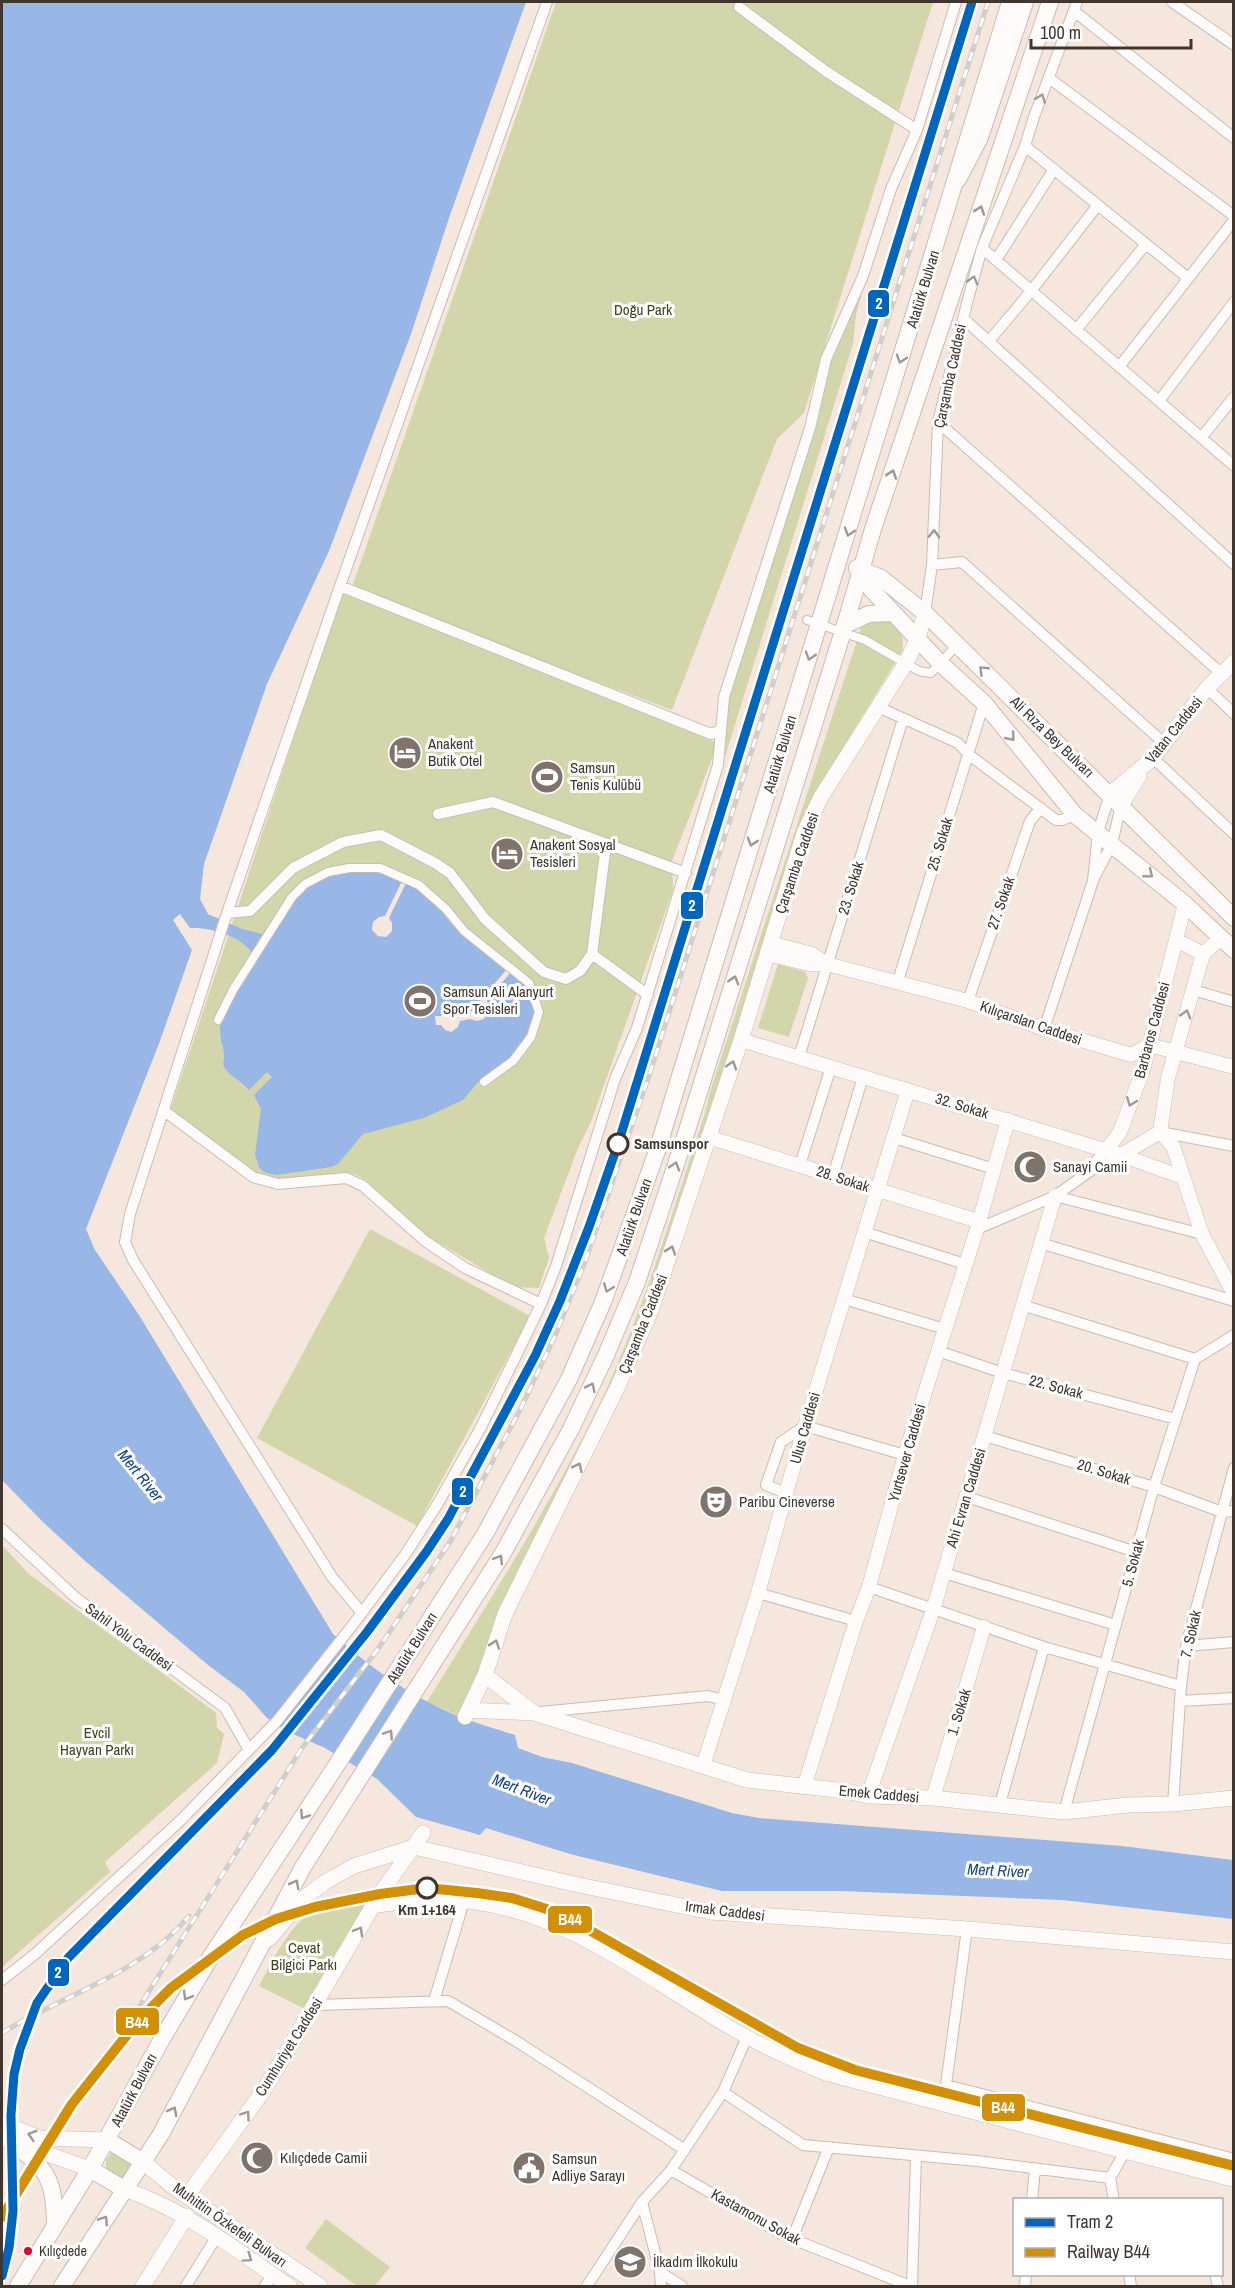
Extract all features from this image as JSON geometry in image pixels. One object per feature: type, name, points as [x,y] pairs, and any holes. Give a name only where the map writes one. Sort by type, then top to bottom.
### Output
[{"type":"highway","points":[[957,179],[979,137],[1024,2]]},
{"type":"main road","name":"Atatürk Bulvarı","points":[[18,2286],[107,2140],[162,2039],[210,1958],[485,1534],[569,1378],[603,1302],[657,1151],[813,622],[840,560],[1011,2]]},
{"type":"main road","name":"Atatürk Bulvarı","points":[[62,2286],[161,2134],[303,1867],[503,1553],[571,1429],[606,1355],[637,1282],[689,1126],[861,570],[1050,2]]},
{"type":"main road","name":"Ali Rıza Bey Bulvarı","points":[[840,560],[889,584],[960,642],[1233,918]]},
{"type":"main road","name":"Ali Rıza Bey Bulvarı","points":[[861,570],[871,589],[892,613],[940,663],[984,703],[1075,815],[1185,904],[1233,950]]},
{"type":"main road","points":[[844,629],[869,614],[892,613]]},
{"type":"main road","name":"Çarşamba Caddesi","points":[[466,1713],[485,1675],[505,1614],[618,1386],[652,1308],[741,1040],[804,833],[821,797],[906,663],[918,638],[925,613]]},
{"type":"main road","name":"Vatan Caddesi","points":[[1116,799],[1165,744],[1207,688],[1233,662]]},
{"type":"main road","name":"Emek Caddesi","points":[[485,1675],[534,1713]]},
{"type":"main road","name":"Emek Caddesi","points":[[466,1713],[534,1713],[747,1780],[868,1796],[933,1798],[1064,1812],[1233,1798]]},
{"type":"main road","name":"Cumhuriyet Caddesi","points":[[187,2196],[264,2090],[373,1906],[423,1833]]},
{"type":"main road","points":[[259,1951],[304,1898],[326,1882],[354,1866],[414,1847]]},
{"type":"main road","name":"Irmak Caddesi","points":[[414,1847],[574,1884],[711,1912],[967,1929],[1233,1952]]},
{"type":"main road","points":[[2,2123],[40,2138],[107,2140],[142,2161]]},
{"type":"main road","points":[[6,2140],[90,2169],[124,2189]]},
{"type":"main road","points":[[6,2140],[29,2155],[45,2172],[52,2187],[55,2225]]},
{"type":"main road","name":"Muhittin Özkefeli Bulvarı","points":[[142,2161],[187,2196],[320,2286]]},
{"type":"main road","name":"Muhittin Özkefeli Bulvarı","points":[[124,2189],[153,2199],[187,2216],[217,2236],[268,2281],[289,2286]]},
{"type":"main road","points":[[143,2286],[187,2216]]},
{"type":"street","points":[[358,1617],[133,1260],[125,1242],[130,1214],[227,913],[547,2]]},
{"type":"street","points":[[2,1980],[35,1954],[181,1820],[265,1734],[405,1555],[437,1505],[480,1429],[541,1304],[556,1266],[615,1079],[637,1028],[686,873],[718,765],[724,697],[810,428],[826,359],[863,276],[891,189],[917,130],[956,2]]},
{"type":"street","points":[[1172,2],[1233,45]]},
{"type":"street","points":[[1076,6],[1233,138]]},
{"type":"street","name":"Çarşamba Caddesi","points":[[925,613],[932,565],[938,423],[963,318],[982,248],[1025,146],[1076,6]]},
{"type":"street","points":[[739,7],[827,72],[917,130]]},
{"type":"street","points":[[1049,78],[1233,218],[1119,367]]},
{"type":"street","points":[[1025,146],[1188,278]]},
{"type":"street","points":[[996,260],[1054,169]]},
{"type":"street","points":[[989,341],[1098,205]]},
{"type":"street","points":[[1076,330],[1146,244]]},
{"type":"street","points":[[982,248],[1233,466]]},
{"type":"street","points":[[1159,401],[1233,302]]},
{"type":"street","points":[[963,318],[1233,564]]},
{"type":"street","points":[[1201,438],[1233,397]]},
{"type":"street","points":[[938,423],[1222,674]]},
{"type":"street","points":[[932,565],[962,562],[1165,744]]},
{"type":"street","points":[[340,586],[711,734],[721,730]]},
{"type":"street","points":[[813,622],[844,629],[919,671],[931,673],[960,642]]},
{"type":"street","points":[[1207,688],[1233,714]]},
{"type":"street","name":"25. Sokak","points":[[897,984],[984,703]]},
{"type":"street","points":[[878,707],[958,743],[968,754],[1056,820],[1075,815]]},
{"type":"street","name":"23. Sokak","points":[[799,1057],[903,719]]},
{"type":"street","points":[[1149,762],[1233,834]]},
{"type":"street","points":[[1092,881],[1098,832],[1116,799]]},
{"type":"street","points":[[1044,1029],[1092,881],[1112,844],[1116,799]]},
{"type":"street","points":[[438,813],[493,802],[686,873]]},
{"type":"street","name":"27. Sokak","points":[[968,1001],[1029,821],[1041,808]]},
{"type":"street","points":[[227,913],[250,911],[293,868],[343,842],[381,835],[450,873],[485,919],[544,972],[566,979],[580,971],[592,954],[606,845]]},
{"type":"street","points":[[218,1020],[233,990],[292,897],[305,884],[328,872],[350,868],[380,868],[419,885],[446,909],[464,931],[529,983],[539,1012],[531,1037],[513,1061],[484,1082]]},
{"type":"street","name":"Barbaros Caddesi","points":[[1106,1151],[1120,1132],[1143,1070],[1185,904]]},
{"type":"street","points":[[1176,940],[1203,954],[1221,938]]},
{"type":"street","name":"Kılıçarslan Caddesi","points":[[768,948],[809,964],[827,964],[968,1001],[1044,1029],[1131,1055]]},
{"type":"street","points":[[592,954],[648,995]]},
{"type":"street","name":"Barbaros Caddesi","points":[[1160,1132],[1168,1078],[1203,954]]},
{"type":"street","points":[[1193,990],[1233,1002]]},
{"type":"street","name":"32. Sokak","points":[[741,1040],[1121,1155],[1182,1178]]},
{"type":"street","points":[[1168,1078],[1143,1070],[1131,1055],[1149,1046],[1233,1067]]},
{"type":"street","points":[[800,1165],[831,1067]]},
{"type":"street","points":[[833,1176],[863,1077]]},
{"type":"street","name":"Ulus Caddesi","points":[[703,1766],[758,1593],[908,1090]]},
{"type":"street","points":[[163,1110],[253,1177],[278,1184],[346,1178],[363,1186],[425,1241],[465,1268],[541,1304]]},
{"type":"street","name":"Yurtsever Caddesi","points":[[804,1786],[856,1621],[869,1587],[905,1455],[1008,1120]]},
{"type":"street","points":[[977,1225],[1055,1196],[1093,1169],[1101,1168],[1160,1132],[1233,1146]]},
{"type":"street","points":[[1160,1132],[1173,1146],[1202,1234],[1233,1294]]},
{"type":"street","name":"28. Sokak","points":[[708,1137],[877,1189],[977,1225]]},
{"type":"street","points":[[894,1138],[994,1169]]},
{"type":"street","points":[[1093,1169],[1096,1161],[1106,1151]]},
{"type":"street","points":[[1055,1196],[1202,1234]]},
{"type":"street","name":"Ahi Evran Caddesi","points":[[868,1796],[933,1610],[1055,1196]]},
{"type":"street","points":[[864,1232],[965,1264]]},
{"type":"street","points":[[1040,1243],[1233,1301]]},
{"type":"street","points":[[844,1299],[945,1329]]},
{"type":"street","points":[[1022,1305],[1195,1359],[1233,1335]]},
{"type":"street","name":"22. Sokak","points":[[938,1351],[1003,1373],[1176,1419]]},
{"type":"street","name":"5. Sokak","points":[[1064,1812],[1154,1487],[1195,1359]]},
{"type":"street","points":[[786,1493],[766,1485],[781,1442],[806,1426],[905,1455]]},
{"type":"street","name":"20. Sokak","points":[[985,1436],[1228,1511]]},
{"type":"street","name":"7. Sokak","points":[[1173,1804],[1186,1646],[1228,1511],[1233,1468]]},
{"type":"street","points":[[967,1497],[1136,1552]]},
{"type":"street","name":"Sahil Yolu Caddesi","points":[[2,1529],[75,1597],[225,1708],[249,1750]]},
{"type":"street","points":[[944,1574],[1116,1625]]},
{"type":"street","points":[[869,1587],[1044,1647],[1181,1686]]},
{"type":"street","points":[[758,1593],[856,1621]]},
{"type":"street","name":"1. Sokak","points":[[933,1798],[984,1627]]},
{"type":"street","points":[[1186,1646],[1233,1642]]},
{"type":"street","points":[[1000,1804],[1044,1647]]},
{"type":"street","points":[[534,1713],[708,1696],[724,1700]]},
{"type":"street","points":[[1180,1701],[1233,1698]]},
{"type":"street","points":[[373,1906],[423,1900],[464,1901],[522,1913],[570,1932],[642,1971],[747,2037],[788,2058],[827,2074],[1233,2180]]},
{"type":"street","points":[[434,2001],[464,1901]]},
{"type":"street","points":[[967,1929],[946,2085],[1233,2159]]},
{"type":"street","points":[[315,2005],[448,2001],[516,2041],[685,2150]]},
{"type":"street","points":[[587,2286],[642,2202],[671,2170],[723,2092],[747,2037]]},
{"type":"street","points":[[723,2092],[802,2145],[1035,2168],[1110,2178]]},
{"type":"street","points":[[792,2239],[829,2147]]},
{"type":"street","points":[[1114,2198],[1110,2178],[1125,2150]]},
{"type":"street","points":[[911,2286],[916,2156]]},
{"type":"street","points":[[1032,2198],[1035,2168]]},
{"type":"street","name":"Kastamonu Sokak","points":[[671,2170],[792,2239],[911,2286]]},
{"type":"street","points":[[642,2202],[660,2272],[661,2286]]},
{"type":"street","points":[[186,2286],[217,2236]]},
{"type":"street","points":[[660,2272],[682,2286]]},
{"type":"green space","name":"Doğu Park","points":[[556,2],[933,2],[804,413],[777,439],[672,710],[351,590]]},
{"type":"green space","points":[[863,289],[856,315],[853,344],[725,757],[726,711],[729,698],[818,419],[831,360]]},
{"type":"green space","name":"Samsun Ali Alanyurt Spor Tesisleri","points":[[343,590],[715,742],[715,751],[672,861],[673,890],[591,1122],[578,1148],[544,1238],[549,1258],[539,1288],[513,1287],[424,1234],[367,1181],[355,1174],[344,1172],[276,1182],[256,1176],[170,1111]]},
{"type":"green space","points":[[888,620],[902,632],[903,650],[808,805],[646,1310],[603,1404],[518,1569],[462,1717],[427,1702],[495,1592],[560,1480],[616,1368],[669,1223],[861,628],[868,621]]},
{"type":"green space","points":[[778,964],[805,972],[808,978],[789,1037],[758,1028]]},
{"type":"green space","points":[[370,1229],[530,1316],[417,1526],[257,1438]]},
{"type":"green space","name":"Evcil Hayvan Parkı","points":[[2,1545],[29,1574],[216,1713],[217,1728],[224,1734],[217,1763],[105,1862],[110,1872],[2,1967]]},
{"type":"green space","name":"Cevat Bilgici Parkı","points":[[365,1904],[303,2008],[259,1986],[287,1937],[302,1920],[323,1909]]},
{"type":"green space","points":[[112,2152],[136,2162],[122,2180],[106,2169],[106,2159]]},
{"type":"green space","points":[[326,2219],[390,2267],[375,2286],[357,2286],[305,2248]]},
{"type":"water","name":"Mert River","points":[[2,2],[526,2],[450,215],[411,334],[329,551],[267,684],[204,864],[200,899],[208,914],[242,929],[271,936],[288,909],[313,883],[344,872],[360,871],[394,877],[429,896],[455,928],[520,979],[529,992],[536,1014],[519,1049],[510,1059],[480,1080],[463,1100],[424,1118],[363,1134],[338,1164],[331,1167],[277,1175],[266,1173],[260,1169],[255,1155],[261,1109],[254,1095],[272,1077],[267,1072],[249,1090],[231,1075],[223,1064],[224,1055],[220,1032],[225,1011],[256,960],[248,948],[236,939],[212,930],[190,928],[180,914],[173,920],[192,950],[160,1041],[86,1229],[95,1250],[139,1315],[333,1634],[380,1672],[419,1697],[462,1718],[515,1735],[518,1748],[732,1813],[759,1818],[1122,1846],[1233,1860],[1233,1919],[1062,1900],[841,1891],[722,1891],[570,1854],[486,1828],[480,1835],[416,1817],[377,1779],[325,1748],[286,1731],[267,1718],[244,1692],[208,1665],[84,1560],[2,1480]]},
{"type":"pier","points":[[402,881],[406,883],[389,918],[392,931],[386,937],[378,936],[372,930],[373,922],[385,916]]},
{"type":"pier","points":[[507,969],[511,972],[487,1000],[489,1008],[484,1019],[460,1021],[458,1027],[451,1032],[445,1030],[441,1025],[436,1025],[435,1016],[441,1016],[448,1009],[454,1010],[458,1015],[468,1015]]},
{"type":"railway","points":[[72,2104],[134,2015],[302,1748],[378,1649],[450,1542],[521,1408],[555,1336],[585,1262],[651,1070],[988,2]]},
{"type":"railway","points":[[2,2033],[125,1968],[170,1936],[189,1916]]},
{"type":"tram line","name":"2","points":[[2,2276],[9,2248],[13,2211],[11,2115],[14,2074],[20,2049],[37,2003],[68,1958],[272,1750],[367,1632],[448,1519],[535,1356],[560,1301],[618,1144],[972,2]]},
{"type":"rail line","name":"B44","points":[[2,2217],[72,2104],[138,2021],[171,1988],[243,1935],[276,1919],[315,1907],[380,1894],[427,1888],[512,1898],[559,1913],[798,2048],[855,2070],[1234,2166]]},
{"type":"place","name":"Anakent Butik Otel","points":[[405,753]]},
{"type":"place","name":"Samsun Tenis Kulübü","points":[[547,777]]},
{"type":"place","name":"Anakent Sosyal Tesisleri","points":[[507,854]]},
{"type":"place","name":"Samsun Ali Alanyurt Spor Tesisleri","points":[[420,1001]]},
{"type":"place","name":"Samsunspor","points":[[618,1144]]},
{"type":"place","name":"Sanayi Camii","points":[[1030,1167]]},
{"type":"place","name":"Paribu Cineverse","points":[[716,1502]]},
{"type":"place","name":"Km 1+164","points":[[427,1888]]},
{"type":"place","name":"Kılıçdede Camii","points":[[257,2158]]},
{"type":"place","name":"Samsun Adliye Sarayı","points":[[529,2168]]},
{"type":"place","name":"Kılıçdede","points":[[28,2251]]},
{"type":"place","name":"İlkadım İlkokulu","points":[[630,2262]]}]
